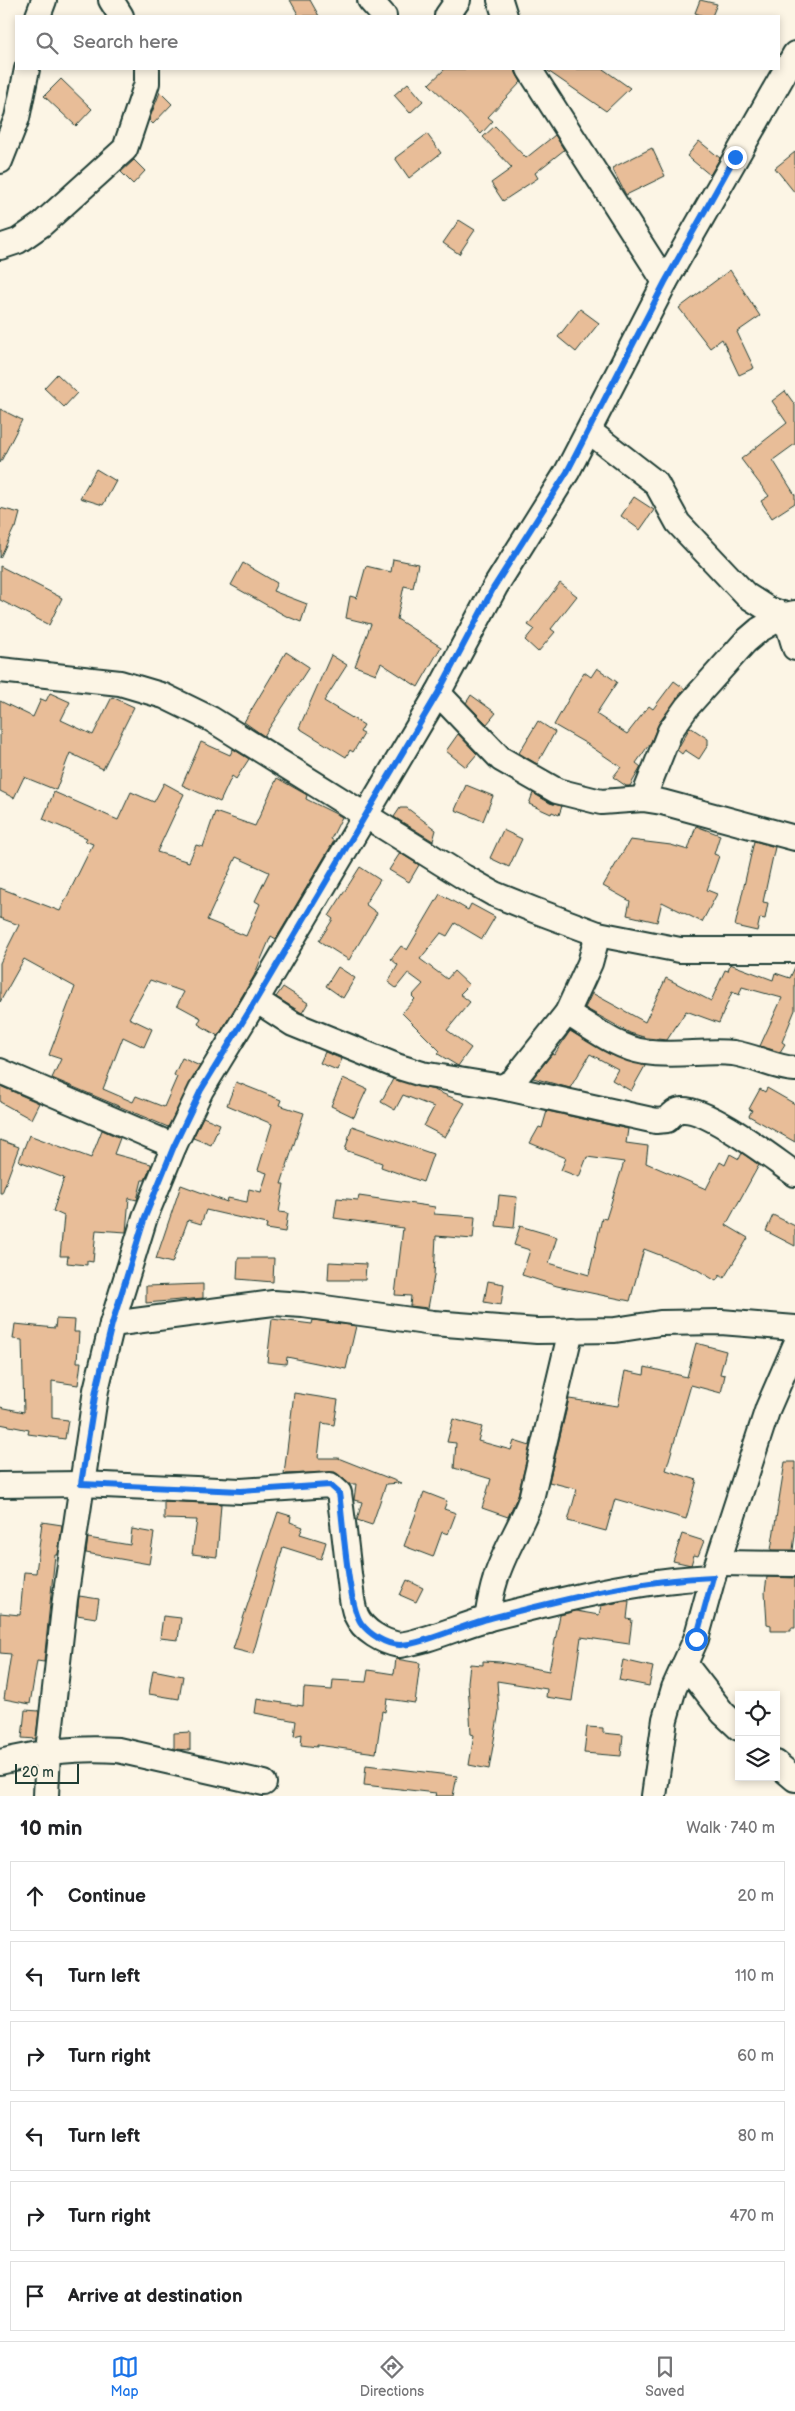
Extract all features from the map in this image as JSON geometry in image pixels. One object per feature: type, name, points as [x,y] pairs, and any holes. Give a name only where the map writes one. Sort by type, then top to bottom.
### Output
[{"type":"street","points":[[38,15],[44,0]]},
{"type":"street","points":[[111,0],[120,15]]},
{"type":"street","points":[[370,0],[383,15]]},
{"type":"street","points":[[448,15],[458,0]]},
{"type":"street","points":[[500,0],[505,15]]},
{"type":"street","points":[[46,1796],[48,1751],[81,1484],[96,1390],[112,1324],[145,1217],[174,1146],[201,1090],[438,693],[494,587],[567,472],[665,282],[795,54]]},
{"type":"street","points":[[0,161],[17,118],[27,70]]},
{"type":"street","points":[[0,247],[18,241],[41,225],[125,149],[147,83],[147,70]]},
{"type":"street","points":[[530,70],[665,282]]},
{"type":"street","points":[[589,431],[656,483],[678,522],[746,594],[768,609],[790,614]]},
{"type":"street","points":[[790,614],[795,648]]},
{"type":"street","points":[[644,799],[670,731],[687,707],[745,642],[760,630],[790,614]]},
{"type":"street","points":[[0,670],[120,683],[164,696],[210,719],[494,894],[598,934],[680,950],[795,950]]},
{"type":"street","points":[[438,693],[501,759],[557,791],[601,802],[644,799],[662,802],[795,838]]},
{"type":"street","points":[[502,1087],[513,1082],[567,1013],[590,962],[598,934]]},
{"type":"street","points":[[256,1000],[293,1024],[398,1067],[422,1074],[502,1087],[656,1121],[667,1120],[674,1112],[690,1111],[732,1130],[795,1174]]},
{"type":"street","points":[[567,1013],[627,1047],[644,1052],[731,1053],[755,1056],[787,1069],[795,1069]]},
{"type":"street","points":[[0,1071],[174,1146]]},
{"type":"street","points":[[112,1324],[273,1303],[303,1304],[433,1323],[537,1331],[615,1330],[660,1323],[720,1322],[795,1328]]},
{"type":"street","points":[[487,1619],[494,1581],[506,1552],[524,1521],[531,1499],[571,1330]]},
{"type":"street","points":[[654,1796],[665,1719],[674,1688],[696,1639],[768,1408],[795,1346]]},
{"type":"street","points":[[0,1485],[81,1484],[241,1491],[330,1485],[339,1493],[354,1606],[363,1625],[379,1638],[399,1645],[487,1619],[642,1583],[716,1570],[795,1564]]},
{"type":"street","points":[[685,1664],[735,1724]]},
{"type":"street","points":[[0,1762],[48,1751],[94,1748],[118,1750],[264,1783]]},
{"type":"street","points":[[780,1766],[795,1779]]},
{"type":"building","points":[[290,0],[310,0],[318,15],[298,15]]},
{"type":"building","points":[[700,0],[717,4],[712,15],[695,13]]},
{"type":"building","points":[[444,70],[515,70],[521,82],[488,117],[493,121],[481,134],[429,84]]},
{"type":"building","points":[[546,70],[604,70],[630,88],[606,111]]},
{"type":"building","points":[[61,79],[92,109],[76,126],[44,96]]},
{"type":"building","points":[[408,83],[423,101],[410,113],[394,95]]},
{"type":"building","points":[[160,92],[172,104],[153,124],[149,120]]},
{"type":"building","points":[[495,126],[526,158],[555,135],[564,150],[535,173],[538,178],[503,201],[491,183],[512,168],[483,137]]},
{"type":"building","points":[[427,134],[441,153],[409,178],[395,158]]},
{"type":"building","points":[[699,141],[720,158],[710,175],[687,156]]},
{"type":"building","points":[[652,148],[665,176],[626,195],[612,168]]},
{"type":"building","points":[[795,152],[795,193],[775,168]]},
{"type":"building","points":[[134,160],[145,171],[133,184],[121,172]]},
{"type":"building","points":[[459,220],[475,230],[459,254],[443,243]]},
{"type":"building","points":[[730,270],[760,316],[737,332],[754,368],[739,375],[722,339],[710,348],[679,308]]},
{"type":"building","points":[[580,309],[599,323],[576,352],[558,337]]},
{"type":"building","points":[[57,374],[77,393],[64,407],[44,388]]},
{"type":"building","points":[[785,391],[795,405],[795,444],[773,460],[795,495],[795,503],[772,518],[761,501],[769,496],[741,459],[787,423],[772,401]]},
{"type":"building","points":[[0,409],[22,420],[0,463]]},
{"type":"building","points":[[96,469],[116,481],[103,505],[80,498]]},
{"type":"building","points":[[634,497],[654,510],[640,530],[621,516]]},
{"type":"building","points":[[0,508],[20,513],[16,528],[14,528],[0,558]]},
{"type":"building","points":[[393,559],[418,564],[413,588],[404,586],[397,619],[441,647],[418,687],[381,663],[376,674],[355,666],[371,624],[346,618],[350,596],[357,598],[366,566],[391,572]]},
{"type":"building","points":[[243,563],[277,583],[273,591],[307,604],[301,622],[286,616],[231,585]]},
{"type":"building","points":[[0,566],[62,598],[49,625],[0,600]]},
{"type":"building","points":[[560,583],[577,596],[551,629],[555,632],[538,652],[525,640],[534,629],[528,625]]},
{"type":"building","points":[[286,652],[309,667],[264,736],[244,722]]},
{"type":"building","points":[[331,655],[347,665],[324,701],[364,725],[360,732],[364,734],[353,752],[350,750],[346,757],[299,728]]},
{"type":"building","points":[[597,668],[617,682],[596,714],[627,734],[649,706],[653,709],[674,681],[685,689],[659,723],[651,742],[636,763],[641,767],[630,786],[626,786],[613,777],[621,767],[554,725],[584,672],[591,677]]},
{"type":"building","points":[[50,693],[70,702],[61,720],[93,735],[112,697],[134,707],[103,769],[70,753],[56,790],[24,777],[14,798],[0,791],[0,701],[33,717],[41,699],[46,701]]},
{"type":"building","points":[[471,695],[496,713],[487,724],[466,703]]},
{"type":"building","points":[[538,721],[555,732],[537,764],[519,753]]},
{"type":"building","points":[[690,727],[708,739],[708,745],[699,759],[685,750],[682,754],[677,750]]},
{"type":"building","points":[[458,734],[477,754],[466,767],[446,751]]},
{"type":"building","points":[[201,742],[230,755],[233,749],[249,759],[236,779],[232,776],[220,802],[182,785]]},
{"type":"building","points":[[277,778],[307,795],[306,799],[342,817],[331,839],[334,841],[276,939],[271,936],[254,976],[218,1036],[198,1024],[201,1018],[177,1005],[184,992],[150,980],[129,1018],[152,1029],[144,1047],[123,1037],[103,1089],[133,1102],[136,1096],[164,1107],[177,1077],[174,1075],[182,1058],[200,1066],[168,1127],[52,1078],[61,1059],[49,1055],[75,987],[24,959],[0,1002],[0,963],[19,925],[0,918],[0,888],[60,911],[93,844],[85,841],[87,838],[43,819],[54,792],[118,820],[131,792],[154,802],[164,783],[184,794],[157,852],[189,862],[196,845],[203,847],[215,812],[255,826]],"holes":[[[236,857],[269,872],[255,901],[260,904],[246,936],[207,920]]]},
{"type":"building","points":[[466,785],[493,796],[483,821],[455,810]]},
{"type":"building","points":[[533,793],[550,803],[562,806],[559,815],[552,812],[551,814],[529,804]]},
{"type":"building","points":[[400,808],[407,808],[436,830],[433,841],[394,817]]},
{"type":"building","points":[[696,826],[720,835],[714,854],[719,856],[707,890],[717,894],[702,922],[662,902],[657,922],[627,915],[630,901],[603,886],[630,840],[671,845],[688,850]]},
{"type":"building","points":[[503,830],[522,839],[509,867],[490,858]]},
{"type":"building","points":[[754,841],[775,847],[763,902],[768,903],[765,919],[760,918],[757,931],[735,926]]},
{"type":"building","points":[[400,853],[419,865],[409,882],[389,870]]},
{"type":"building","points":[[360,867],[380,880],[365,904],[377,913],[349,960],[319,941],[333,919],[329,916]]},
{"type":"building","points":[[440,894],[468,910],[471,904],[495,917],[482,939],[455,923],[447,936],[441,933],[420,959],[447,979],[454,971],[469,985],[460,994],[470,1002],[447,1030],[471,1048],[458,1066],[438,1054],[440,1051],[402,1013],[415,999],[412,996],[423,984],[408,973],[396,988],[388,982],[398,965],[391,959],[401,946],[407,950]]},
{"type":"building","points":[[730,964],[773,980],[775,973],[790,978],[795,967],[795,1010],[782,1042],[785,1044],[780,1052],[760,1046],[782,998],[742,987],[739,995],[732,992],[719,1023],[686,1011],[667,1040],[647,1038],[630,1033],[585,1008],[592,993],[645,1022],[666,978],[711,1001],[725,970],[728,971]]},
{"type":"building","points":[[338,967],[355,978],[343,998],[326,986]]},
{"type":"building","points":[[283,987],[308,1003],[302,1013],[276,997]]},
{"type":"building","points":[[570,1031],[609,1054],[645,1066],[631,1091],[612,1080],[618,1069],[590,1054],[570,1088],[533,1078],[552,1054],[554,1055]]},
{"type":"building","points":[[325,1052],[342,1059],[337,1070],[320,1063]]},
{"type":"building","points":[[343,1078],[367,1089],[354,1117],[331,1106]]},
{"type":"building","points":[[393,1079],[434,1090],[465,1103],[445,1137],[424,1126],[434,1107],[403,1095],[395,1110],[381,1102]]},
{"type":"building","points":[[236,1082],[281,1100],[279,1105],[304,1113],[281,1184],[284,1184],[279,1212],[288,1213],[285,1232],[266,1229],[267,1224],[206,1210],[201,1224],[188,1220],[172,1263],[156,1259],[181,1185],[227,1202],[228,1198],[247,1202],[249,1189],[261,1192],[267,1173],[258,1170],[272,1124],[227,1105]]},
{"type":"building","points":[[0,1086],[39,1103],[31,1119],[0,1102]]},
{"type":"building","points":[[767,1088],[795,1104],[795,1142],[749,1116],[752,1110],[749,1109],[760,1089],[765,1092]]},
{"type":"building","points":[[547,1111],[628,1129],[626,1143],[648,1146],[646,1163],[706,1189],[720,1162],[725,1165],[730,1154],[739,1159],[742,1153],[759,1165],[726,1225],[748,1238],[724,1278],[720,1275],[716,1281],[696,1269],[644,1249],[630,1301],[557,1286],[522,1275],[530,1250],[514,1245],[520,1226],[557,1237],[549,1263],[589,1275],[602,1218],[606,1219],[624,1162],[587,1157],[579,1177],[561,1170],[566,1158],[530,1143],[539,1127],[542,1128]]},
{"type":"building","points":[[203,1117],[220,1124],[211,1145],[193,1138]]},
{"type":"building","points":[[352,1126],[433,1154],[423,1182],[381,1167],[382,1163],[345,1150]]},
{"type":"building","points":[[102,1130],[120,1138],[114,1154],[151,1164],[151,1167],[145,1180],[142,1180],[137,1200],[129,1198],[126,1232],[96,1230],[93,1262],[87,1261],[87,1265],[67,1263],[68,1256],[60,1256],[64,1216],[53,1211],[64,1178],[19,1161],[29,1135],[91,1158]]},
{"type":"building","points":[[0,1140],[19,1147],[2,1193],[0,1193]]},
{"type":"building","points":[[499,1195],[517,1197],[514,1228],[496,1226]]},
{"type":"building","points":[[359,1196],[435,1207],[434,1214],[475,1217],[473,1239],[436,1236],[434,1276],[428,1308],[410,1306],[411,1296],[395,1295],[403,1228],[334,1218],[337,1198],[358,1200]]},
{"type":"building","points":[[773,1215],[795,1226],[795,1246],[766,1231]]},
{"type":"building","points":[[238,1258],[274,1258],[273,1282],[237,1279]]},
{"type":"building","points":[[329,1262],[366,1264],[365,1280],[328,1280]]},
{"type":"building","points":[[488,1281],[504,1284],[501,1305],[484,1302]]},
{"type":"building","points":[[203,1284],[203,1298],[146,1303],[146,1286]]},
{"type":"building","points":[[56,1319],[75,1320],[74,1332],[79,1332],[77,1362],[81,1362],[78,1385],[52,1381],[52,1418],[68,1420],[65,1439],[28,1434],[29,1430],[0,1424],[0,1407],[24,1412],[22,1340],[13,1339],[15,1324],[55,1328]]},
{"type":"building","points":[[272,1319],[312,1324],[313,1320],[356,1326],[346,1369],[287,1357],[286,1364],[267,1362]]},
{"type":"building","points":[[696,1343],[726,1351],[720,1374],[725,1375],[721,1393],[691,1385],[666,1470],[697,1480],[686,1519],[615,1499],[606,1531],[568,1521],[577,1489],[549,1482],[569,1399],[618,1406],[625,1371],[644,1375],[645,1367],[687,1377]]},
{"type":"building","points":[[294,1393],[338,1400],[334,1425],[322,1423],[318,1458],[338,1458],[401,1483],[386,1484],[372,1525],[357,1520],[362,1502],[354,1500],[356,1484],[349,1484],[335,1472],[284,1474]]},
{"type":"building","points":[[453,1419],[482,1427],[478,1441],[511,1450],[514,1441],[530,1446],[518,1495],[508,1517],[482,1508],[491,1479],[454,1468],[456,1443],[447,1442]]},
{"type":"building","points":[[785,1462],[795,1462],[795,1535],[793,1550],[771,1550]]},
{"type":"building","points":[[424,1492],[447,1501],[444,1509],[456,1513],[448,1534],[442,1532],[433,1557],[404,1546]]},
{"type":"building","points":[[164,1501],[221,1504],[217,1557],[192,1554],[197,1520],[164,1519]]},
{"type":"building","points":[[278,1512],[291,1516],[290,1522],[303,1527],[300,1534],[326,1542],[321,1559],[283,1547],[253,1654],[233,1649]]},
{"type":"building","points":[[42,1522],[62,1525],[58,1555],[55,1555],[44,1662],[37,1661],[30,1704],[4,1699],[11,1654],[0,1653],[0,1613],[20,1615],[24,1572],[36,1573]]},
{"type":"building","points":[[132,1529],[154,1533],[149,1564],[86,1553],[88,1538],[130,1545]]},
{"type":"building","points":[[682,1534],[704,1541],[698,1556],[694,1555],[691,1565],[673,1561]]},
{"type":"building","points":[[767,1577],[795,1578],[795,1628],[791,1628],[791,1631],[771,1631],[771,1625],[767,1624],[765,1592]]},
{"type":"building","points":[[407,1580],[423,1588],[416,1602],[400,1595]]},
{"type":"building","points":[[79,1596],[99,1599],[96,1618],[77,1615]]},
{"type":"building","points":[[629,1601],[627,1619],[632,1620],[629,1644],[581,1637],[572,1701],[546,1697],[547,1689],[497,1681],[499,1711],[489,1769],[469,1765],[474,1735],[471,1734],[468,1682],[470,1664],[483,1665],[483,1661],[500,1662],[549,1671],[560,1615],[576,1611],[599,1615],[601,1606]]},
{"type":"building","points":[[163,1616],[181,1618],[178,1640],[160,1638]]},
{"type":"building","points":[[396,1659],[420,1663],[415,1703],[387,1699],[385,1712],[382,1711],[376,1753],[317,1745],[317,1747],[301,1745],[302,1734],[294,1736],[296,1721],[255,1713],[257,1699],[303,1706],[304,1688],[332,1690],[333,1680],[366,1682],[368,1670],[394,1674]]},
{"type":"building","points":[[623,1660],[653,1667],[649,1686],[619,1680]]},
{"type":"building","points":[[153,1670],[183,1676],[179,1699],[149,1694]]},
{"type":"building","points":[[25,1710],[39,1711],[36,1739],[22,1738]]},
{"type":"building","points":[[587,1727],[603,1728],[603,1733],[623,1735],[621,1756],[584,1753]]},
{"type":"building","points":[[190,1732],[190,1750],[174,1749],[174,1733]]},
{"type":"building","points":[[366,1765],[457,1776],[453,1796],[435,1796],[436,1793],[364,1785]]},
{"type":"route","points":[[696,1639],[713,1577],[671,1578],[642,1583],[487,1619],[410,1643],[399,1645],[389,1643],[379,1638],[363,1625],[357,1617],[352,1595],[339,1493],[336,1488],[324,1485],[241,1491],[81,1484],[96,1390],[112,1324],[145,1217],[174,1146],[201,1090],[438,693],[494,587],[567,472],[665,282],[735,157]]}]
